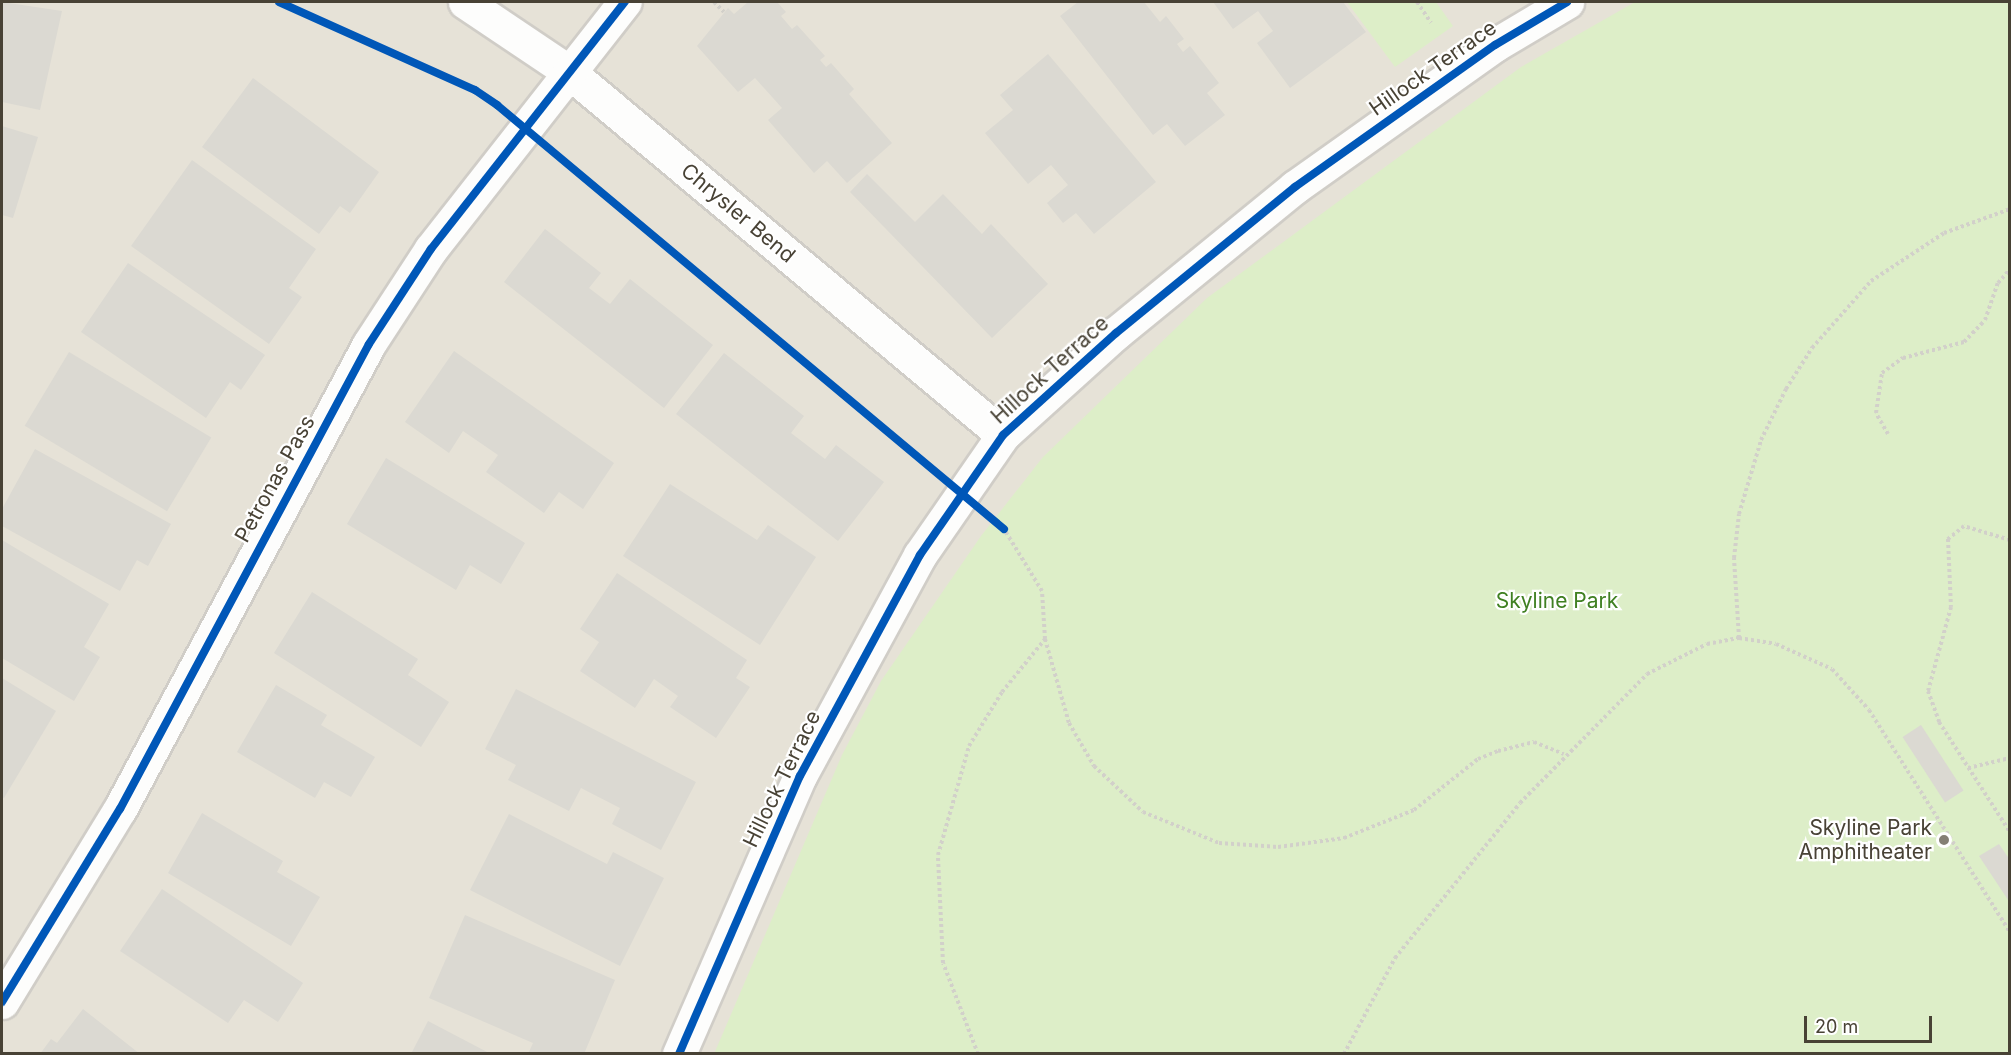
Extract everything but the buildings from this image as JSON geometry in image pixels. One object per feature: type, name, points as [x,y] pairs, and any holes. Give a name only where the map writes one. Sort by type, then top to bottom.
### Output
[{"type":"street","name":"Chrysler Bend","points":[[465,2],[569,72],[1003,435]]},
{"type":"street","name":"Petronas Pass","points":[[2,1002],[120,809],[369,344],[431,249],[625,2]]},
{"type":"street","name":"Hillock Terrace","points":[[680,1053],[800,776],[920,555],[1003,435],[1116,333],[1295,187],[1495,45],[1567,2]]},
{"type":"path","points":[[714,2],[724,12]]},
{"type":"path","points":[[1417,2],[1431,22]]},
{"type":"path","points":[[1738,638],[1734,558],[1739,514],[1761,440],[1796,372],[1853,300],[1901,257],[1944,233],[2010,208]]},
{"type":"path","points":[[1888,434],[1874,396],[1882,372],[1903,358],[1965,342],[1985,320],[1998,283],[2010,269]]},
{"type":"path","points":[[961,495],[1004,529],[1042,591],[1045,639],[1069,723],[1094,766],[1143,812],[1219,843],[1278,848],[1344,838],[1414,810],[1478,759],[1498,751],[1534,742],[1564,754]]},
{"type":"path","points":[[2010,498],[2010,539],[1964,526],[1948,539],[1951,607],[1928,691],[1939,722],[2010,832]]},
{"type":"path","points":[[1344,1053],[1395,958],[1467,864],[1564,754],[1662,663],[1691,649],[1738,638],[1807,654],[1851,688],[2010,932]]},
{"type":"path","points":[[978,1053],[943,963],[938,855],[969,746],[1045,639]]},
{"type":"path","points":[[1968,768],[2010,758]]},
{"type":"shaded area","points":[[2,2],[1730,2],[770,1053],[2,1054]]},
{"type":"green space","points":[[1347,2],[1436,2],[1453,26],[1395,67]]},
{"type":"green space","name":"Skyline Park","points":[[1635,2],[2009,2],[2009,1053],[714,1054],[842,755],[881,681],[981,536],[1043,457],[1207,298],[1521,67]]},
{"type":"cycle path","points":[[279,2],[475,90],[497,105],[1004,529]]},
{"type":"cycle path","points":[[2,1002],[120,809],[369,344],[431,249],[625,2]]},
{"type":"cycle path","points":[[679,1054],[800,776],[920,555],[1003,435],[1116,333],[1295,187],[1495,45],[1567,2]]},
{"type":"place","name":"Skyline Park Amphitheater","points":[[1944,840]]}]
